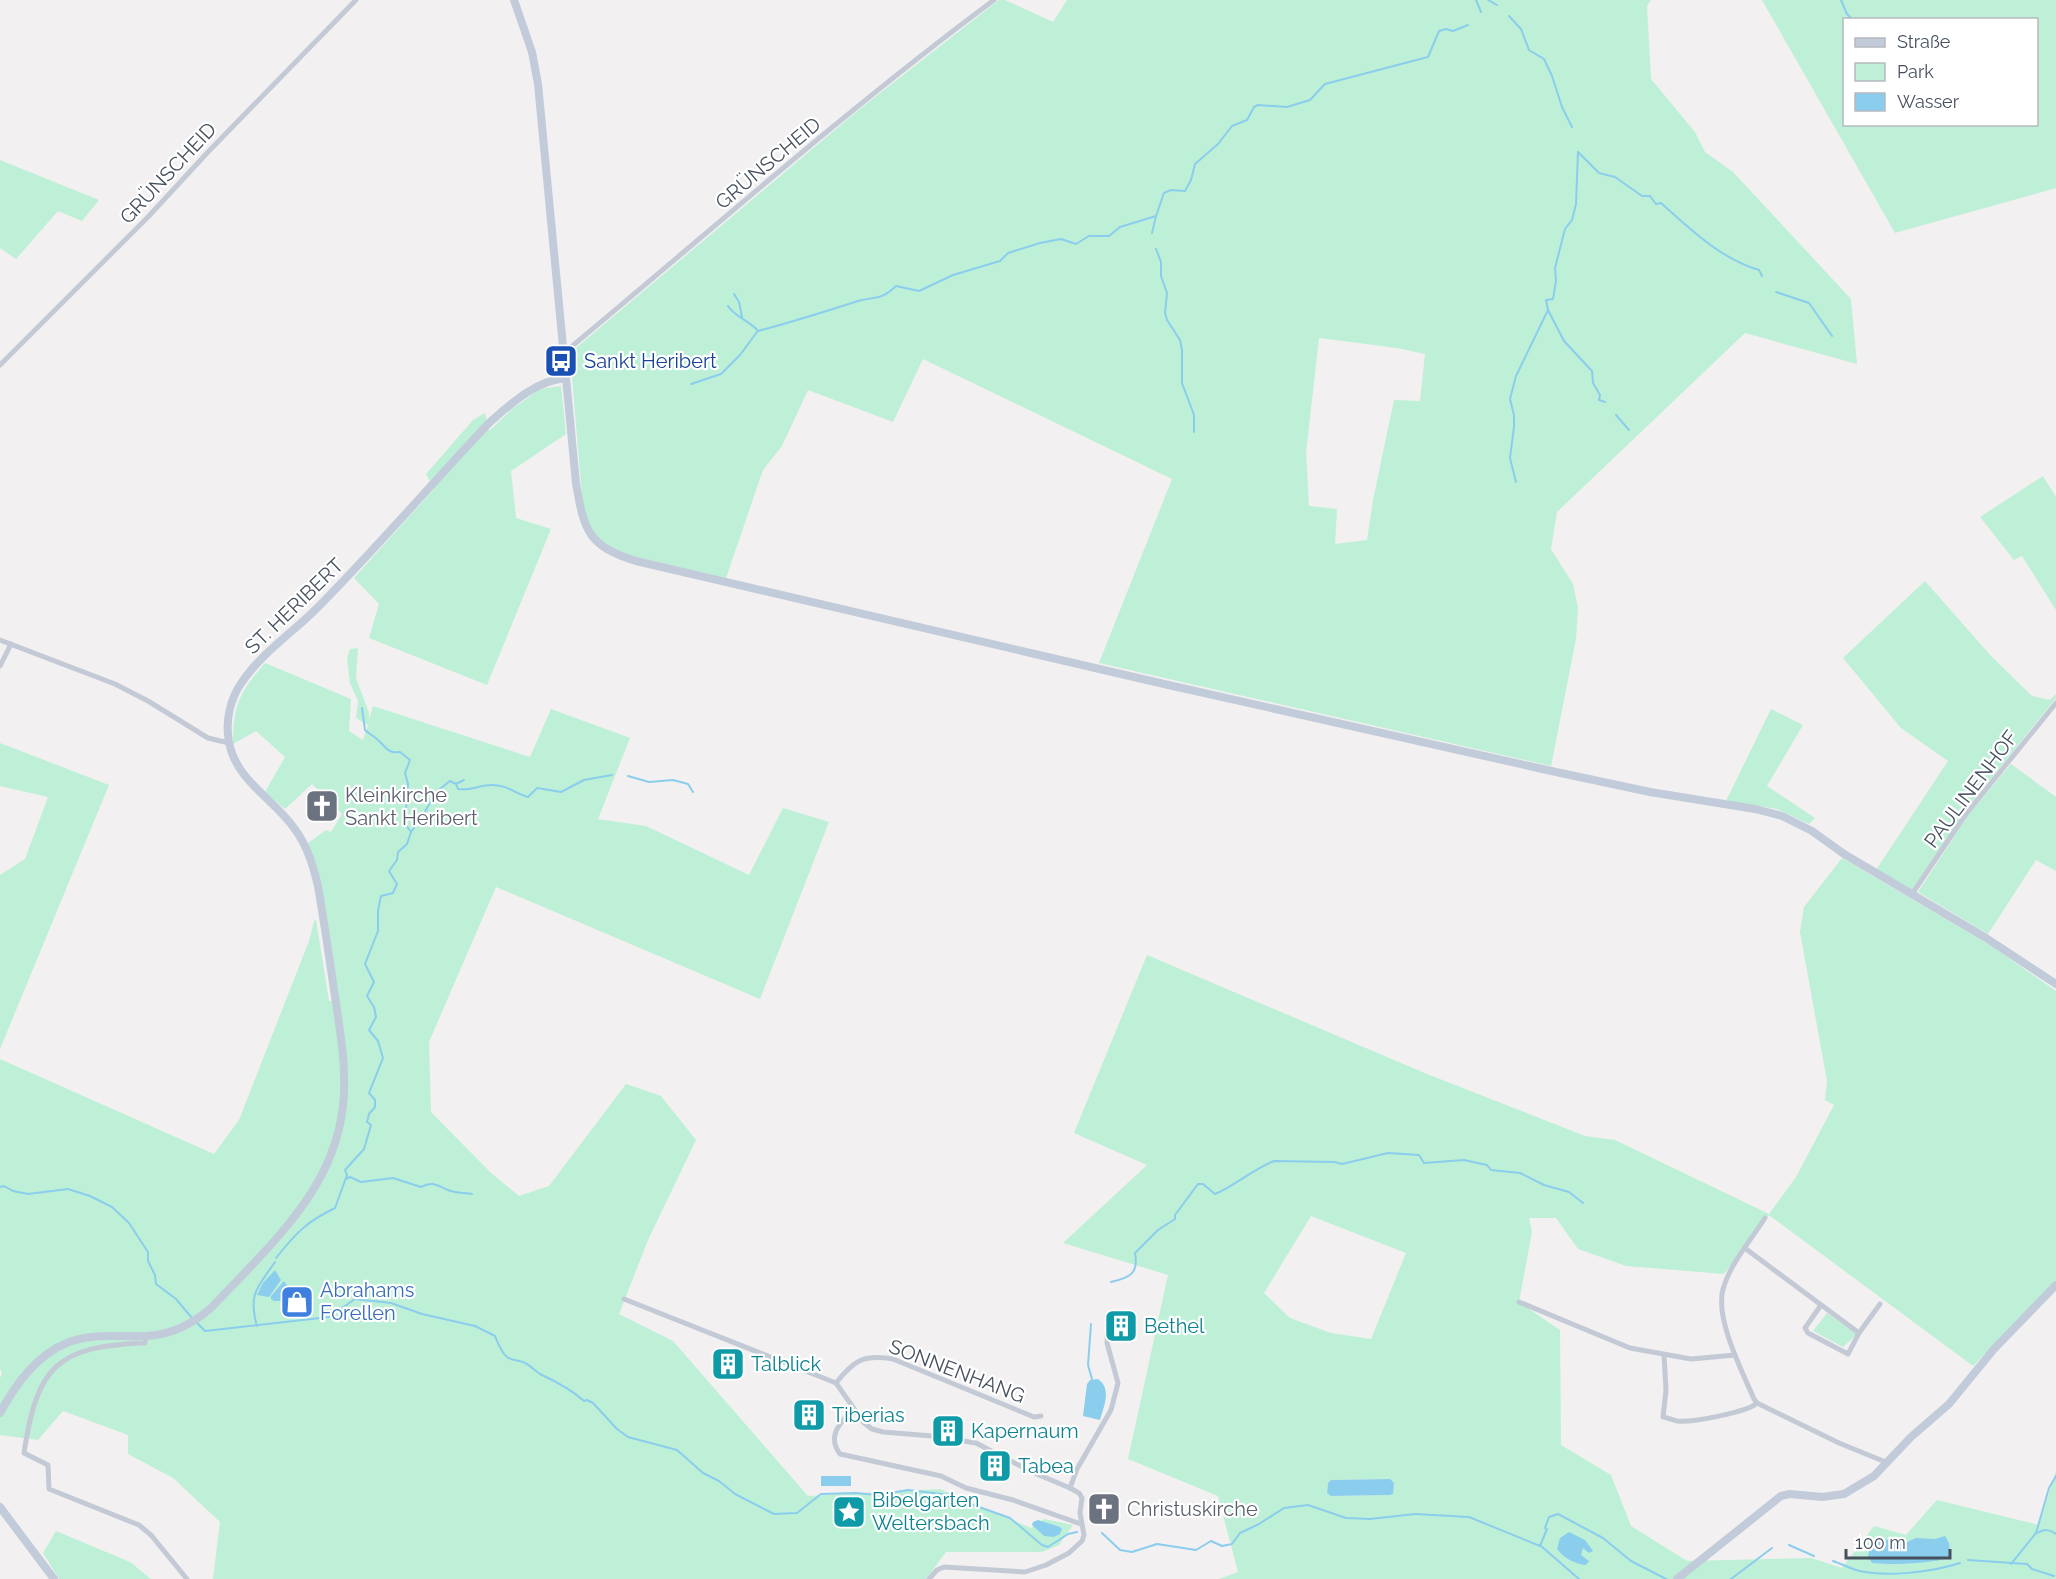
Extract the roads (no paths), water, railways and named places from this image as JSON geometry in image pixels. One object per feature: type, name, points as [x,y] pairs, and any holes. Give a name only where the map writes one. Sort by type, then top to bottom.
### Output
[{"type":"street","name":"GRÜNSCHEID","points":[[0,365],[148,217],[356,0]]},
{"type":"street","points":[[514,0],[537,71],[580,507],[585,526],[597,542],[612,554],[1164,684],[1650,792],[1755,809],[1782,816],[1800,823],[1844,854],[2027,964],[2056,984]]},
{"type":"street","name":"GRÜNSCHEID","points":[[565,352],[835,126],[943,38],[994,0]]},
{"type":"street","name":"ST. HERIBERT","points":[[0,1413],[29,1369],[53,1350],[69,1342],[85,1338],[166,1333],[200,1317],[213,1307],[291,1221],[316,1186],[335,1145],[345,1100],[345,1064],[324,918],[313,866],[303,842],[284,815],[243,774],[232,756],[227,729],[229,710],[235,694],[250,672],[326,600],[490,422],[539,385],[566,378]]},
{"type":"street","points":[[0,640],[122,687],[208,738],[229,743]]},
{"type":"street","points":[[0,666],[11,644]]},
{"type":"street","name":"PAULINENHOF","points":[[1912,894],[1966,814],[2056,703]]},
{"type":"street","points":[[1765,1218],[1729,1276],[1723,1289],[1721,1307],[1735,1355],[1757,1403],[1839,1443],[1888,1463]]},
{"type":"street","points":[[1746,1249],[1859,1333]]},
{"type":"street","points":[[1677,1579],[1781,1496],[1790,1494],[1822,1497],[1844,1494],[1861,1485],[1888,1463],[1911,1437],[1949,1404],[1994,1349],[2056,1285]]},
{"type":"street","points":[[624,1299],[836,1383],[864,1423],[872,1429],[976,1443],[1032,1472],[1070,1488],[1082,1498],[1080,1513],[1084,1535],[1076,1548],[1036,1569],[1025,1572],[944,1568],[937,1570],[929,1579]]},
{"type":"street","points":[[1519,1302],[1614,1343],[1691,1359],[1735,1355]]},
{"type":"street","points":[[1821,1305],[1806,1328],[1811,1336],[1848,1354],[1859,1333],[1880,1304]]},
{"type":"street","points":[[1070,1488],[1077,1469],[1111,1410],[1118,1383],[1107,1343],[1108,1320]]},
{"type":"street","points":[[145,1336],[145,1343],[111,1344],[82,1351],[64,1360],[46,1375],[32,1413],[24,1454],[48,1465],[49,1489],[139,1525],[151,1535],[188,1579]]},
{"type":"street","points":[[1664,1355],[1666,1389],[1664,1417],[1678,1422],[1722,1416],[1752,1408],[1757,1403]]},
{"type":"street","name":"SONNENHANG","points":[[836,1383],[855,1362],[875,1356],[893,1359],[1035,1417],[1041,1416]]},
{"type":"street","points":[[853,1408],[836,1427],[834,1438],[836,1449],[840,1454],[933,1474],[966,1488],[1013,1500],[1082,1524]]},
{"type":"street","points":[[0,1507],[54,1579]]},
{"type":"water","points":[[275,1270],[281,1280],[269,1297],[257,1295],[263,1283]]},
{"type":"water","points":[[284,1281],[288,1287],[283,1301],[274,1301],[271,1296]]},
{"type":"water","points":[[1098,1379],[1106,1393],[1100,1420],[1083,1416],[1087,1384],[1090,1380]]},
{"type":"water","points":[[821,1476],[851,1476],[851,1486],[821,1486]]},
{"type":"water","points":[[1390,1479],[1394,1483],[1393,1494],[1390,1495],[1331,1496],[1327,1493],[1328,1483],[1331,1480]]},
{"type":"water","points":[[1038,1520],[1060,1527],[1062,1529],[1060,1534],[1054,1537],[1044,1536],[1032,1525]]},
{"type":"water","points":[[1569,1532],[1585,1540],[1593,1551],[1589,1553],[1583,1548],[1581,1555],[1589,1561],[1586,1565],[1570,1560],[1557,1549],[1560,1538]]},
{"type":"water","points":[[1945,1536],[1949,1543],[1950,1558],[1921,1563],[1892,1564],[1872,1563],[1868,1556],[1871,1542],[1877,1538],[1905,1543],[1916,1538],[1935,1539]]},
{"type":"waterway","points":[[1476,0],[1481,12]]},
{"type":"waterway","points":[[1488,0],[1497,5]]},
{"type":"waterway","points":[[1841,0],[1851,18]]},
{"type":"waterway","points":[[1509,16],[1521,29],[1529,50],[1544,59],[1572,127]]},
{"type":"waterway","points":[[728,306],[758,331],[882,296],[896,286],[919,291],[953,275],[1000,261],[1008,253],[1040,243],[1061,239],[1076,244],[1089,236],[1109,236],[1120,227],[1156,216],[1164,193],[1171,190],[1185,191],[1191,180],[1195,164],[1218,144],[1232,126],[1247,120],[1254,107],[1258,105],[1287,107],[1310,100],[1325,84],[1428,57],[1439,31],[1446,29],[1453,31],[1468,25]]},
{"type":"waterway","points":[[1578,152],[1599,173],[1615,177],[1642,196],[1650,196],[1656,204],[1661,203],[1719,251],[1759,270],[1762,276]]},
{"type":"waterway","points":[[1516,482],[1510,458],[1514,427],[1510,399],[1516,376],[1548,310],[1546,300],[1553,299],[1556,281],[1555,268],[1565,229],[1572,220],[1576,204],[1578,152]]},
{"type":"waterway","points":[[1152,233],[1156,216]]},
{"type":"waterway","points":[[1156,249],[1167,293],[1165,313],[1180,340],[1182,383],[1194,415],[1194,432]]},
{"type":"waterway","points":[[1776,292],[1809,303],[1832,336]]},
{"type":"waterway","points":[[734,294],[739,302],[742,317]]},
{"type":"waterway","points":[[1548,310],[1564,341],[1592,371],[1593,383],[1600,395],[1599,400],[1605,402]]},
{"type":"waterway","points":[[691,384],[721,374],[740,355],[757,332]]},
{"type":"waterway","points":[[1616,415],[1629,430]]},
{"type":"waterway","points":[[362,708],[365,730],[388,749],[400,752],[410,760],[405,773],[408,784],[405,820],[411,832]]},
{"type":"waterway","points":[[276,1258],[302,1229],[335,1208],[347,1175],[345,1170],[364,1149],[371,1125],[367,1122],[369,1114],[375,1107],[375,1100],[369,1093],[383,1058],[378,1041],[369,1030],[376,1017],[374,1007],[367,996],[374,982],[365,964],[378,931],[381,896],[393,893],[397,884],[389,871],[397,860],[398,852],[407,844],[411,832],[436,792],[450,781],[456,784],[458,789],[497,785],[528,797],[537,788],[561,792],[584,780],[612,775]]},
{"type":"waterway","points":[[628,776],[649,782],[673,780],[688,784],[693,792]]},
{"type":"waterway","points":[[456,784],[464,780]]},
{"type":"waterway","points":[[1111,1282],[1131,1274],[1135,1266],[1135,1253],[1158,1230],[1175,1219],[1175,1215],[1198,1184],[1203,1184],[1215,1194],[1274,1161],[1342,1164],[1388,1153],[1419,1155],[1424,1163],[1464,1160],[1487,1165],[1491,1170],[1520,1173],[1544,1185],[1569,1192],[1583,1203]]},
{"type":"waterway","points":[[346,1179],[350,1177],[361,1182],[393,1178],[421,1187],[434,1184],[454,1192],[472,1194]]},
{"type":"waterway","points":[[0,1187],[4,1186],[13,1191],[28,1194],[68,1189],[90,1196],[112,1207],[129,1223],[148,1252],[148,1261],[155,1275],[156,1284],[176,1299],[192,1318]]},
{"type":"waterway","points":[[257,1326],[254,1299],[263,1278],[275,1262]]},
{"type":"waterway","points":[[196,1322],[205,1331],[329,1317],[355,1299],[391,1303],[422,1314],[475,1326],[495,1336],[507,1357],[525,1363],[540,1374],[569,1389],[584,1401],[593,1403],[617,1429],[628,1437],[677,1450],[703,1473],[719,1481],[735,1494],[774,1514],[797,1513],[821,1494],[878,1495],[908,1490],[950,1495],[959,1499]]},
{"type":"waterway","points":[[1091,1324],[1088,1365],[1092,1379]]},
{"type":"waterway","points":[[2011,1564],[2036,1533],[2049,1488],[2056,1476]]},
{"type":"waterway","points":[[965,1502],[1010,1518],[1042,1545],[1048,1547],[1068,1534],[1077,1532]]},
{"type":"waterway","points":[[1102,1533],[1120,1550],[1132,1552],[1157,1544],[1196,1550],[1211,1541],[1222,1546],[1232,1544],[1240,1533],[1284,1508],[1308,1505],[1346,1518],[1370,1519],[1415,1514],[1469,1517],[1540,1546],[1549,1517],[1558,1514],[1603,1538],[1631,1561],[1666,1579]]},
{"type":"waterway","points":[[2037,1533],[2046,1530],[2056,1534]]},
{"type":"waterway","points":[[1789,1545],[1814,1556]]},
{"type":"waterway","points":[[1541,1546],[1579,1579]]},
{"type":"waterway","points":[[1731,1579],[1772,1548]]},
{"type":"waterway","points":[[1968,1560],[2027,1564],[2032,1569],[2054,1576]]},
{"type":"waterway","points":[[1833,1561],[1856,1570],[1881,1574],[1922,1571],[1960,1563]]},
{"type":"place","name":"Sankt Heribert","points":[[561,361]]},
{"type":"place","name":"Kleinkirche Sankt Heribert","points":[[322,806]]},
{"type":"place","name":"Abrahams Forellen","points":[[297,1302]]},
{"type":"place","name":"Bethel","points":[[1121,1326]]},
{"type":"place","name":"Talblick","points":[[728,1364]]},
{"type":"place","name":"Tiberias","points":[[809,1415]]},
{"type":"place","name":"Kapernaum","points":[[948,1431]]},
{"type":"place","name":"Tabea","points":[[995,1466]]},
{"type":"place","name":"Christuskirche","points":[[1104,1509]]},
{"type":"place","name":"Bibelgarten Weltersbach","points":[[849,1512]]}]
